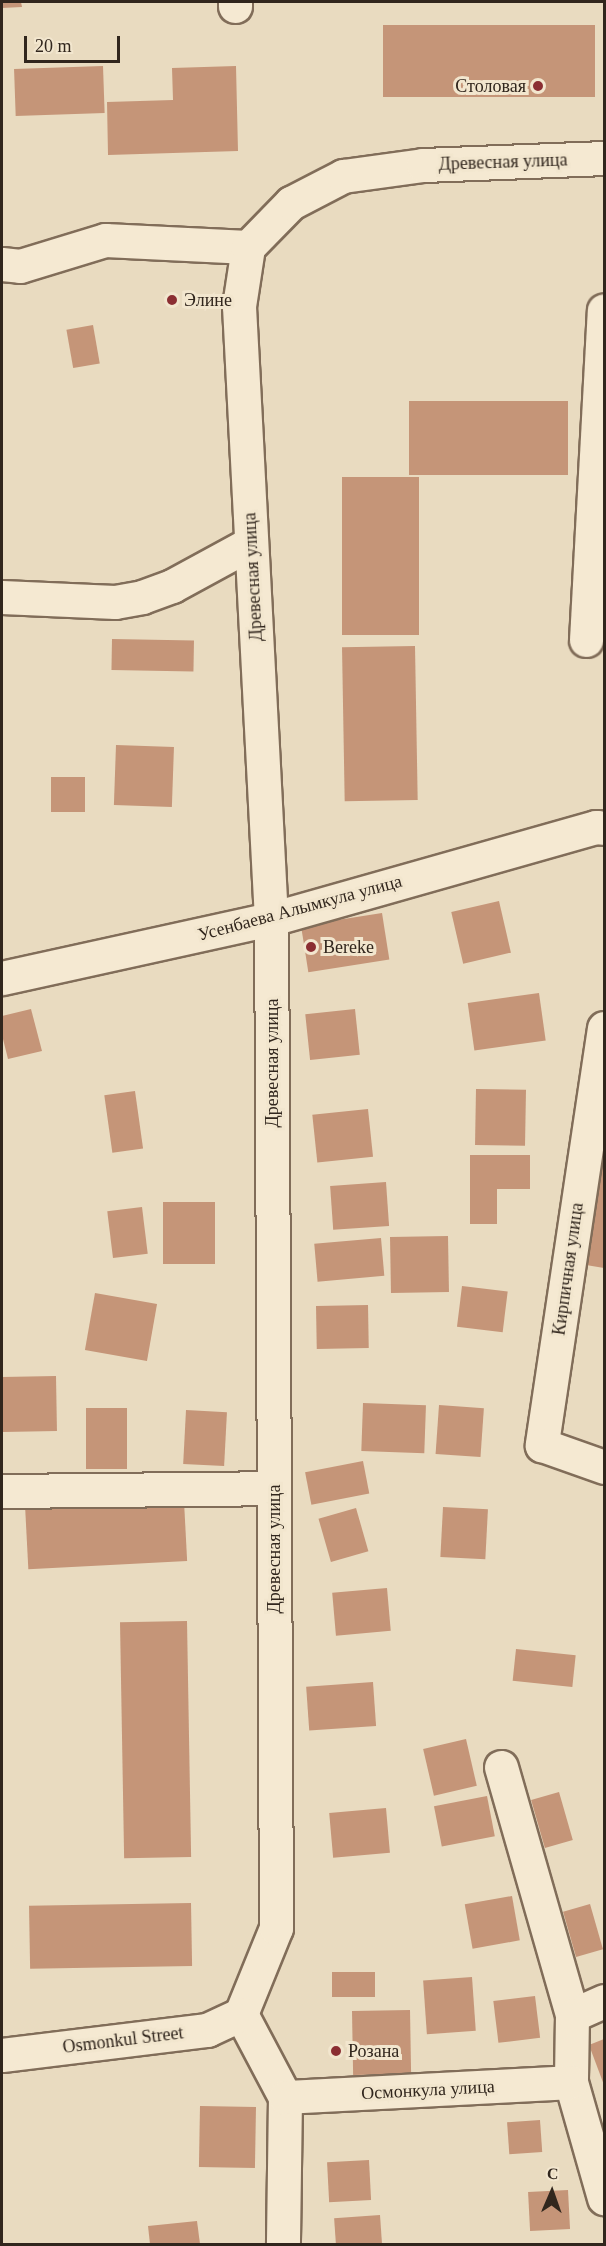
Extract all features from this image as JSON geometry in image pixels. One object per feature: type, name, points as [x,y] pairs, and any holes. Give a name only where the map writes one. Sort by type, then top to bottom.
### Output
[{"type":"street","name":"Древесная улица","points":[[242,2014],[276,1928],[271,919],[239,306],[248,248],[291,203],[343,176],[423,165],[604,158]]},
{"type":"street","points":[[2,264],[20,266],[105,240],[248,248]]},
{"type":"street","points":[[586,640],[604,310]]},
{"type":"street","points":[[2,597],[115,602],[142,597],[172,586],[251,543]]},
{"type":"street","name":"Усенбаева Алымкула улица","points":[[2,978],[271,919],[600,827]]},
{"type":"street","name":"Кирпичная улица","points":[[604,1028],[542,1445],[604,1467]]},
{"type":"street","points":[[2,1491],[274,1488]]},
{"type":"street","points":[[501,1767],[572,2015],[571,2082],[604,2198]]},
{"type":"street","points":[[572,2015],[604,2001]]},
{"type":"street","points":[[242,2014],[285,2097],[283,2244]]},
{"type":"street","name":"Osmonkul Street","points":[[2,2055],[207,2030],[242,2014]]},
{"type":"street","name":"Осмонкула улица","points":[[285,2097],[571,2082]]},
{"type":"building","points":[[2,2],[21,2],[22,7],[2,8]]},
{"type":"building","points":[[383,25],[595,25],[595,97],[383,97]]},
{"type":"building","points":[[103,66],[105,113],[16,116],[14,69]]},
{"type":"building","points":[[236,66],[238,151],[108,155],[107,102],[173,100],[172,68]]},
{"type":"building","points":[[93,325],[100,363],[73,368],[66,330]]},
{"type":"building","points":[[409,401],[568,401],[568,475],[409,475]]},
{"type":"building","points":[[342,477],[419,477],[419,635],[342,635]]},
{"type":"building","points":[[112,639],[194,640],[193,671],[111,670]]},
{"type":"building","points":[[415,646],[418,800],[345,801],[342,647]]},
{"type":"building","points":[[116,745],[174,747],[172,807],[114,805]]},
{"type":"building","points":[[51,777],[85,777],[85,812],[51,812]]},
{"type":"building","points":[[499,901],[511,953],[463,964],[451,912]]},
{"type":"building","points":[[382,913],[389,959],[308,972],[301,926]]},
{"type":"building","points":[[539,993],[546,1041],[474,1051],[468,1003]]},
{"type":"building","points":[[31,1009],[42,1051],[8,1059],[2,1035],[2,1016]]},
{"type":"building","points":[[355,1009],[360,1055],[310,1060],[305,1014]]},
{"type":"building","points":[[476,1089],[526,1090],[525,1146],[475,1145]]},
{"type":"building","points":[[135,1091],[143,1148],[112,1153],[104,1095]]},
{"type":"building","points":[[368,1109],[373,1157],[317,1163],[312,1115]]},
{"type":"building","points":[[604,1150],[604,1268],[586,1265]]},
{"type":"building","points":[[470,1155],[530,1155],[530,1189],[497,1189],[497,1224],[470,1224]]},
{"type":"building","points":[[386,1182],[389,1226],[333,1230],[330,1186]]},
{"type":"building","points":[[163,1202],[215,1202],[215,1264],[163,1264]]},
{"type":"building","points":[[142,1207],[148,1254],[113,1258],[107,1211]]},
{"type":"building","points":[[448,1236],[449,1292],[391,1293],[390,1237]]},
{"type":"building","points":[[381,1238],[384,1276],[318,1282],[314,1244]]},
{"type":"building","points":[[462,1286],[508,1292],[503,1332],[457,1327]]},
{"type":"building","points":[[95,1293],[157,1304],[147,1361],[85,1350]]},
{"type":"building","points":[[368,1305],[369,1348],[317,1349],[316,1306]]},
{"type":"building","points":[[56,1376],[57,1431],[3,1432],[2,1377]]},
{"type":"building","points":[[363,1403],[426,1405],[424,1453],[361,1451]]},
{"type":"building","points":[[439,1405],[484,1408],[480,1457],[436,1454]]},
{"type":"building","points":[[86,1408],[127,1408],[127,1469],[86,1469]]},
{"type":"building","points":[[186,1410],[227,1412],[224,1466],[183,1464]]},
{"type":"building","points":[[363,1461],[369,1493],[311,1505],[305,1472]]},
{"type":"building","points":[[184,1501],[187,1561],[28,1569],[25,1509]]},
{"type":"building","points":[[443,1507],[488,1509],[485,1559],[440,1557]]},
{"type":"building","points":[[356,1508],[368,1551],[331,1562],[319,1519]]},
{"type":"building","points":[[387,1588],[391,1631],[336,1636],[332,1593]]},
{"type":"building","points":[[187,1621],[191,1857],[124,1858],[120,1622]]},
{"type":"building","points":[[516,1649],[576,1655],[572,1687],[513,1681]]},
{"type":"building","points":[[373,1682],[376,1726],[309,1731],[306,1687]]},
{"type":"building","points":[[466,1739],[477,1786],[434,1796],[423,1749]]},
{"type":"building","points":[[559,1792],[573,1840],[545,1848],[531,1800]]},
{"type":"building","points":[[487,1796],[495,1836],[442,1847],[434,1806]]},
{"type":"building","points":[[386,1808],[390,1853],[333,1858],[329,1813]]},
{"type":"building","points":[[512,1896],[520,1940],[473,1949],[465,1904]]},
{"type":"building","points":[[191,1903],[192,1966],[30,1969],[29,1906]]},
{"type":"building","points":[[590,1904],[603,1949],[576,1957],[563,1912]]},
{"type":"building","points":[[332,1972],[375,1972],[375,1997],[332,1997]]},
{"type":"building","points":[[472,1977],[476,2031],[427,2034],[423,1980]]},
{"type":"building","points":[[535,1996],[540,2038],[498,2043],[493,2001]]},
{"type":"building","points":[[410,2010],[411,2074],[353,2075],[352,2011]]},
{"type":"building","points":[[604,2039],[604,2085],[589,2045]]},
{"type":"building","points":[[200,2106],[256,2107],[255,2168],[199,2167]]},
{"type":"building","points":[[540,2120],[542,2152],[509,2154],[507,2122]]},
{"type":"building","points":[[369,2160],[371,2200],[329,2202],[327,2162]]},
{"type":"building","points":[[568,2190],[570,2229],[530,2231],[528,2192]]},
{"type":"building","points":[[380,2215],[382,2244],[336,2244],[334,2218]]},
{"type":"building","points":[[197,2221],[200,2244],[150,2244],[148,2226]]},
{"type":"place","name":"Столовая","points":[[538,86]]},
{"type":"place","name":"Элине","points":[[172,300]]},
{"type":"place","name":"Bereke","points":[[311,947]]},
{"type":"place","name":"Розана","points":[[336,2051]]}]
